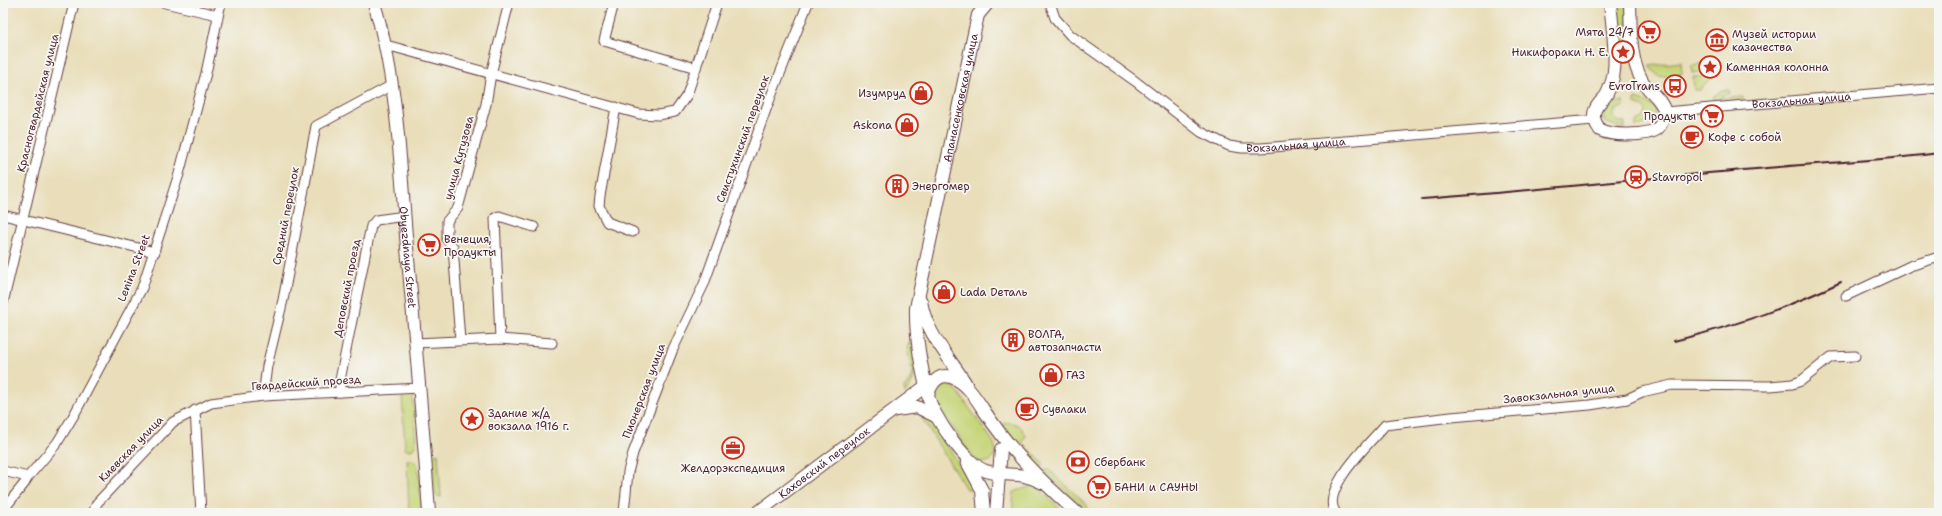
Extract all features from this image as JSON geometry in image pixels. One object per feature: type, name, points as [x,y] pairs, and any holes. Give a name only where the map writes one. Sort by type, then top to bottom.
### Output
[{"type":"main road","name":"Obyezdnaya Street","points":[[374,3],[386,45],[392,85],[420,388],[429,513]]},
{"type":"main road","name":"Апанасенковская улица","points":[[921,290],[978,15],[988,3]]},
{"type":"main road","points":[[1610,3],[1614,56],[1613,79],[1605,98],[1599,101],[1596,107],[1594,120],[1600,130],[1606,133],[1650,132],[1660,125],[1665,112],[1659,99],[1644,83],[1636,66],[1633,54],[1630,3]]},
{"type":"main road","points":[[921,290],[916,319],[921,363],[927,390],[933,411],[963,454],[982,490],[984,513]]},
{"type":"main road","points":[[921,290],[923,312],[929,330],[1003,440],[1043,483],[1077,513]]},
{"type":"main road","points":[[907,399],[918,379],[921,363]]},
{"type":"main road","name":"Каховский переулок","points":[[757,513],[907,399],[927,390],[939,378],[951,377],[959,381],[971,392]]},
{"type":"main road","points":[[891,411],[903,408],[918,407],[939,419]]},
{"type":"main road","points":[[993,424],[1000,441],[1001,449],[996,513]]},
{"type":"main road","points":[[975,466],[988,466],[992,464],[999,456],[1001,449]]},
{"type":"main road","points":[[963,454],[975,466],[985,471],[1000,474],[1020,474],[1031,477],[1043,483]]},
{"type":"main road","points":[[998,490],[1006,478],[1020,474]]},
{"type":"street","name":"Красногвардейская улица","points":[[3,303],[74,3]]},
{"type":"street","points":[[165,3],[217,16]]},
{"type":"street","name":"Lenina Street","points":[[3,510],[28,477],[57,444],[139,295],[155,252],[179,174],[202,87],[221,3]]},
{"type":"street","name":"улица Кутузова","points":[[460,340],[453,247],[446,240],[447,221],[458,208],[486,104],[491,74],[509,3]]},
{"type":"street","points":[[614,3],[604,42],[696,68]]},
{"type":"street","points":[[386,45],[639,114],[658,115],[675,112],[687,95],[717,3]]},
{"type":"street","name":"Свистухинский переулок","points":[[704,284],[766,111],[808,3]]},
{"type":"street","name":"Вокзальная улица","points":[[1050,3],[1055,18],[1070,35],[1135,81],[1201,132],[1229,146],[1261,148],[1594,120]]},
{"type":"street","name":"Средний переулок","points":[[262,396],[267,366],[283,300],[316,126],[392,85]]},
{"type":"street","name":"Вокзальная улица","points":[[1665,112],[1939,88]]},
{"type":"street","points":[[616,107],[599,206],[607,222],[634,232]]},
{"type":"street","points":[[3,215],[22,221],[155,252]]},
{"type":"street","name":"Деповский проезд","points":[[340,392],[340,380],[371,226],[376,220],[405,216]]},
{"type":"street","points":[[500,339],[495,218],[499,216],[534,228]]},
{"type":"street","points":[[1846,296],[1910,266],[1939,257]]},
{"type":"street","name":"Пионерская улица","points":[[624,513],[628,472],[633,453],[673,349],[704,284]]},
{"type":"street","points":[[416,343],[500,339],[552,343]]},
{"type":"street","name":"Завокзальная улица","points":[[1336,513],[1333,510],[1332,500],[1334,489],[1349,466],[1385,425],[1451,417],[1590,405],[1627,399],[1642,392],[1672,385],[1770,386],[1792,384],[1801,381],[1831,357],[1855,356]]},
{"type":"street","name":"Гвардейский проезд","points":[[195,410],[210,403],[262,396],[420,388]]},
{"type":"street","points":[[195,410],[200,513]]},
{"type":"street","name":"Киевская улица","points":[[93,513],[97,503],[147,448],[173,422],[195,410]]},
{"type":"street","points":[[3,471],[28,477]]},
{"type":"green space","points":[[1614,3],[1627,3],[1629,50],[1617,51]]},
{"type":"green space","points":[[1681,62],[1682,74],[1659,77],[1649,66]]},
{"type":"green space","points":[[1715,62],[1716,70],[1692,73],[1691,65]]},
{"type":"green space","points":[[1711,76],[1712,78],[1700,90],[1694,90],[1693,77]]},
{"type":"green space","points":[[1722,90],[1729,90],[1730,94],[1722,95],[1722,98],[1743,97],[1743,101],[1714,102],[1713,97]]},
{"type":"green space","points":[[1635,99],[1649,103],[1656,110],[1652,119],[1636,127],[1636,122],[1644,117],[1646,111],[1643,107],[1635,104]]},
{"type":"green space","points":[[1623,101],[1624,106],[1616,110],[1613,116],[1617,121],[1625,123],[1625,128],[1605,122],[1603,115],[1606,109]]},
{"type":"green space","points":[[911,341],[915,368],[913,381],[905,393],[904,388],[908,383],[912,369],[907,349],[909,342]]},
{"type":"green space","points":[[942,384],[948,384],[956,389],[994,443],[996,453],[990,461],[982,463],[973,458],[936,403],[934,393]]},
{"type":"green space","points":[[408,393],[413,395],[416,445],[412,450],[405,449],[402,395]]},
{"type":"green space","points":[[920,415],[933,424],[975,489],[966,489]]},
{"type":"green space","points":[[1004,423],[1015,424],[1023,429],[1026,436],[1022,442],[1044,464],[1041,469],[1011,443],[1002,428]]},
{"type":"green space","points":[[438,453],[441,497],[435,495],[432,455]]},
{"type":"green space","points":[[407,460],[413,460],[418,465],[422,513],[409,513]]},
{"type":"green space","points":[[1047,468],[1088,506],[1086,510],[1044,471]]},
{"type":"green space","points":[[1034,485],[1065,513],[1012,513],[1014,492]]},
{"type":"railway","points":[[1422,199],[1939,153]]},
{"type":"railway","points":[[1674,341],[1717,330],[1759,316],[1841,282]]},
{"type":"place","name":"Мята 24/7","points":[[1649,32]]},
{"type":"place","name":"Музей истории казачества","points":[[1717,40]]},
{"type":"place","name":"Никифораки Н. Е.","points":[[1623,52]]},
{"type":"place","name":"Каменная колонна","points":[[1710,67]]},
{"type":"place","name":"EvroTrans","points":[[1675,86]]},
{"type":"place","name":"Изумруд","points":[[921,93]]},
{"type":"place","name":"Продукты","points":[[1712,116]]},
{"type":"place","name":"Askona","points":[[907,125]]},
{"type":"place","name":"Кофе с собой","points":[[1692,137]]},
{"type":"place","name":"Stavropol","points":[[1636,177]]},
{"type":"place","name":"Энергомер","points":[[897,186]]},
{"type":"place","name":"Венеция, Продукты","points":[[429,245]]},
{"type":"place","name":"Lada Dеталь","points":[[944,292]]},
{"type":"place","name":"ВОЛГА, автозапчасти","points":[[1013,340]]},
{"type":"place","name":"ГАЗ","points":[[1051,375]]},
{"type":"place","name":"Сувлаки","points":[[1027,409]]},
{"type":"place","name":"Здание ж/д вокзала 1916 г.","points":[[472,419]]},
{"type":"place","name":"Желдорэкспедиция","points":[[733,448]]},
{"type":"place","name":"Сбербанк","points":[[1078,462]]},
{"type":"place","name":"БАНИ и САУНЫ","points":[[1099,487]]}]
